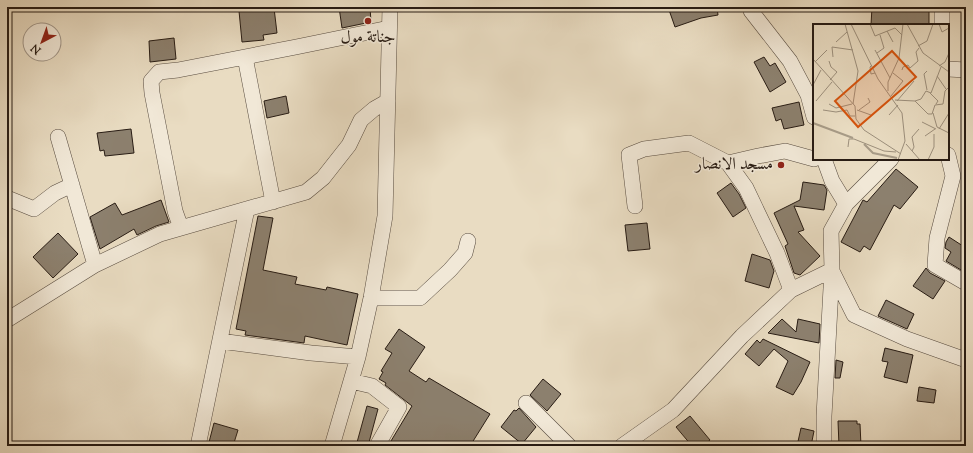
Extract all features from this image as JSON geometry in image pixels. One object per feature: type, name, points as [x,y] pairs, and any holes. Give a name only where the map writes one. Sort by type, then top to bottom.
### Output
[{"type":"street","points":[[332,446],[358,357],[371,298],[385,216],[390,7]]},
{"type":"street","points":[[942,7],[942,24]]},
{"type":"street","points":[[751,11],[790,61],[808,95],[813,114]]},
{"type":"street","points":[[181,228],[175,211],[152,93],[151,81],[159,72],[178,70],[389,28]]},
{"type":"street","points":[[244,57],[273,202]]},
{"type":"street","points":[[949,69],[966,70]]},
{"type":"street","points":[[7,320],[95,265],[160,234],[306,192],[323,178],[349,145],[361,120],[388,101]]},
{"type":"street","points":[[58,137],[95,265]]},
{"type":"street","points":[[635,206],[629,155],[644,149],[689,143],[728,163],[746,188],[777,254],[791,290]]},
{"type":"street","points":[[728,163],[785,151],[813,158]]},
{"type":"street","points":[[819,160],[846,204]]},
{"type":"street","points":[[824,446],[824,401],[832,270],[832,231],[846,204],[890,160]]},
{"type":"street","points":[[949,160],[952,176],[937,238],[934,265],[966,283]]},
{"type":"street","points":[[7,198],[34,209],[55,193],[72,185]]},
{"type":"street","points":[[198,446],[247,210]]},
{"type":"street","points":[[371,298],[420,298],[450,270],[465,253],[468,241]]},
{"type":"street","points":[[622,446],[673,410],[742,336],[791,290],[832,270]]},
{"type":"street","points":[[832,270],[854,315],[907,339],[966,360]]},
{"type":"street","points":[[220,341],[311,353],[358,357]]},
{"type":"street","points":[[351,381],[372,386],[399,407],[377,446]]},
{"type":"street","points":[[526,403],[569,446]]},
{"type":"building","points":[[339,7],[370,7],[371,22],[342,28]]},
{"type":"building","points":[[668,7],[717,7],[718,15],[701,18],[675,27]]},
{"type":"building","points":[[872,7],[929,7],[929,24],[871,24]]},
{"type":"building","points":[[274,8],[277,33],[263,35],[264,40],[242,42],[239,11]]},
{"type":"building","points":[[174,38],[176,59],[150,62],[149,41]]},
{"type":"building","points":[[764,57],[770,66],[775,63],[786,82],[770,92],[754,62]]},
{"type":"building","points":[[286,96],[289,113],[267,118],[264,101]]},
{"type":"building","points":[[799,102],[804,125],[784,129],[781,119],[776,121],[772,108]]},
{"type":"building","points":[[131,129],[134,153],[105,156],[104,150],[100,151],[97,133]]},
{"type":"building","points":[[896,169],[918,187],[900,209],[894,205],[870,250],[864,246],[860,252],[841,242],[863,200],[867,202]]},
{"type":"building","points":[[803,182],[824,185],[827,190],[824,210],[794,206],[804,230],[798,232],[820,256],[800,275],[794,273],[785,246],[788,244],[774,213],[800,200]]},
{"type":"building","points":[[731,183],[739,194],[746,208],[733,217],[717,193]]},
{"type":"building","points":[[161,200],[169,222],[137,235],[134,229],[100,249],[90,217],[115,203],[122,215]]},
{"type":"building","points":[[258,216],[273,218],[263,270],[297,277],[295,284],[326,290],[327,287],[358,294],[347,345],[305,336],[304,343],[245,335],[246,331],[236,329]]},
{"type":"building","points":[[647,223],[650,249],[628,251],[625,225]]},
{"type":"building","points":[[58,233],[78,254],[53,278],[33,257]]},
{"type":"building","points":[[949,237],[966,248],[966,273],[946,261],[951,252],[945,248]]},
{"type":"building","points":[[752,254],[770,260],[774,271],[769,288],[745,281]]},
{"type":"building","points":[[926,268],[930,273],[945,281],[933,299],[913,286]]},
{"type":"building","points":[[886,300],[914,314],[907,329],[878,316]]},
{"type":"building","points":[[782,319],[796,332],[798,319],[820,324],[819,343],[768,333]]},
{"type":"building","points":[[399,329],[425,347],[409,371],[426,382],[429,378],[490,414],[470,446],[388,446],[412,406],[385,385],[386,383],[379,379],[383,372],[381,371],[392,353],[385,349]]},
{"type":"building","points":[[763,339],[810,362],[793,395],[776,387],[788,361],[774,349],[759,366],[745,354],[757,340],[760,343]]},
{"type":"building","points":[[885,348],[913,355],[907,383],[884,377],[888,362],[882,361]]},
{"type":"building","points":[[836,360],[843,362],[840,378],[835,378]]},
{"type":"building","points":[[543,379],[561,394],[547,411],[530,395]]},
{"type":"building","points":[[919,387],[936,390],[934,403],[917,401]]},
{"type":"building","points":[[367,406],[378,409],[368,446],[356,446]]},
{"type":"building","points":[[519,408],[536,427],[522,444],[501,427],[514,410],[516,411]]},
{"type":"building","points":[[690,416],[710,440],[703,446],[692,446],[676,427]]},
{"type":"building","points":[[838,421],[857,421],[857,424],[860,424],[861,446],[839,446]]},
{"type":"building","points":[[214,423],[238,430],[233,446],[208,446]]},
{"type":"building","points":[[801,428],[814,431],[811,446],[797,446]]},
{"type":"place","name":"جناتة مول","points":[[368,21]]},
{"type":"place","name":"مسجد الانصار","points":[[781,165]]}]
